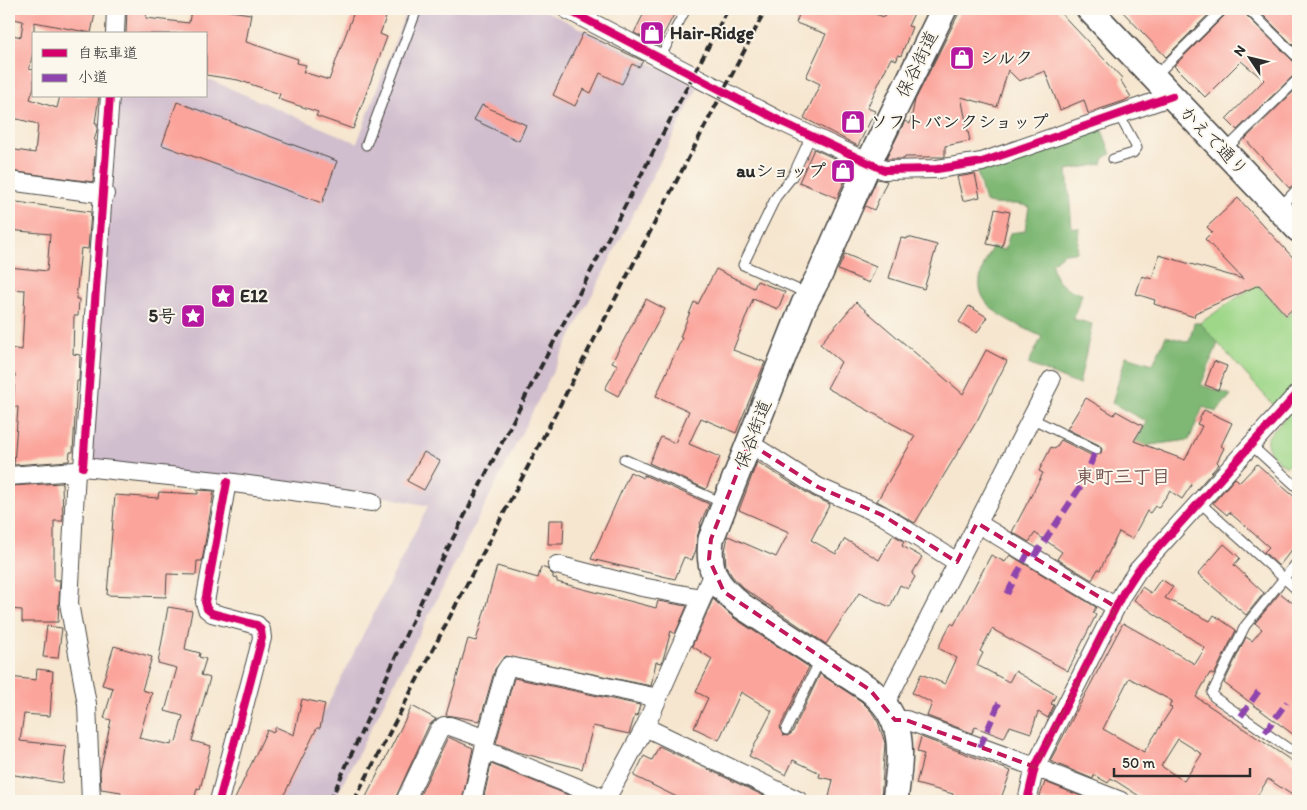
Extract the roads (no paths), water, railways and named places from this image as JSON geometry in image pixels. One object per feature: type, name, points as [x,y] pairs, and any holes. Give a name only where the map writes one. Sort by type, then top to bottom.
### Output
[{"type":"main road","name":"保谷街道","points":[[890,712],[870,690],[742,606],[724,592],[713,573],[709,559],[711,540],[809,295],[869,162],[944,9]]},
{"type":"main road","name":"かえで通り","points":[[1089,9],[1298,229]]},
{"type":"main road","points":[[890,712],[900,735],[895,801]]},
{"type":"street","points":[[115,32],[116,9]]},
{"type":"street","points":[[566,9],[660,56],[811,136],[890,170],[937,169],[982,162],[1172,96]]},
{"type":"street","points":[[91,801],[87,704],[70,603],[105,194],[110,98]]},
{"type":"street","points":[[9,181],[105,194]]},
{"type":"street","points":[[1051,380],[957,562],[890,712],[906,720],[1122,801]]},
{"type":"street","points":[[1027,801],[1035,767],[1116,607],[1138,570],[1198,501],[1298,393]]},
{"type":"street","points":[[749,443],[818,487],[882,515],[957,562]]},
{"type":"street","points":[[9,476],[80,469],[227,482],[372,502]]},
{"type":"street","points":[[218,801],[262,638],[261,630],[256,626],[212,613],[207,609],[205,602],[227,482]]},
{"type":"street","points":[[977,523],[1116,607]]},
{"type":"street","points":[[557,565],[642,587],[701,598]]},
{"type":"street","points":[[405,801],[439,730],[444,726],[450,726],[605,800],[645,727],[713,573]]},
{"type":"street","points":[[472,801],[485,744],[505,672],[509,666],[658,698]]},
{"type":"street","points":[[645,727],[799,801]]},
{"type":"lane","points":[[366,144],[417,9]]},
{"type":"lane","points":[[660,56],[686,9]]},
{"type":"lane","points":[[1154,78],[1223,9]]},
{"type":"lane","points":[[1248,9],[1298,58]]},
{"type":"lane","points":[[1224,151],[1298,79]]},
{"type":"lane","points":[[1113,158],[1133,153],[1137,148],[1119,115]]},
{"type":"lane","points":[[809,295],[743,265],[776,197],[792,178],[811,136]]},
{"type":"lane","points":[[1278,208],[1298,188]]},
{"type":"lane","points":[[1031,418],[1096,450]]},
{"type":"lane","points":[[1251,445],[1298,488]]},
{"type":"lane","points":[[624,460],[725,504]]},
{"type":"lane","points":[[1198,501],[1298,591]]},
{"type":"lane","points":[[1298,561],[1245,626],[1212,693],[1214,697],[1290,750],[1298,750]]},
{"type":"lane","points":[[786,730],[821,658]]},
{"type":"railway","points":[[330,801],[424,595],[728,9]]},
{"type":"railway","points":[[354,801],[766,9]]},
{"type":"place","name":"Hair-Ridge","points":[[652,33]]},
{"type":"place","name":"シルク","points":[[962,58]]},
{"type":"place","name":"ソフトバンクショップ","points":[[853,122]]},
{"type":"place","name":"auショップ","points":[[843,171]]},
{"type":"place","name":"E12","points":[[223,296]]},
{"type":"place","name":"5号","points":[[193,316]]},
{"type":"district","name":"東町三丁目","points":[[1123,476]]}]
